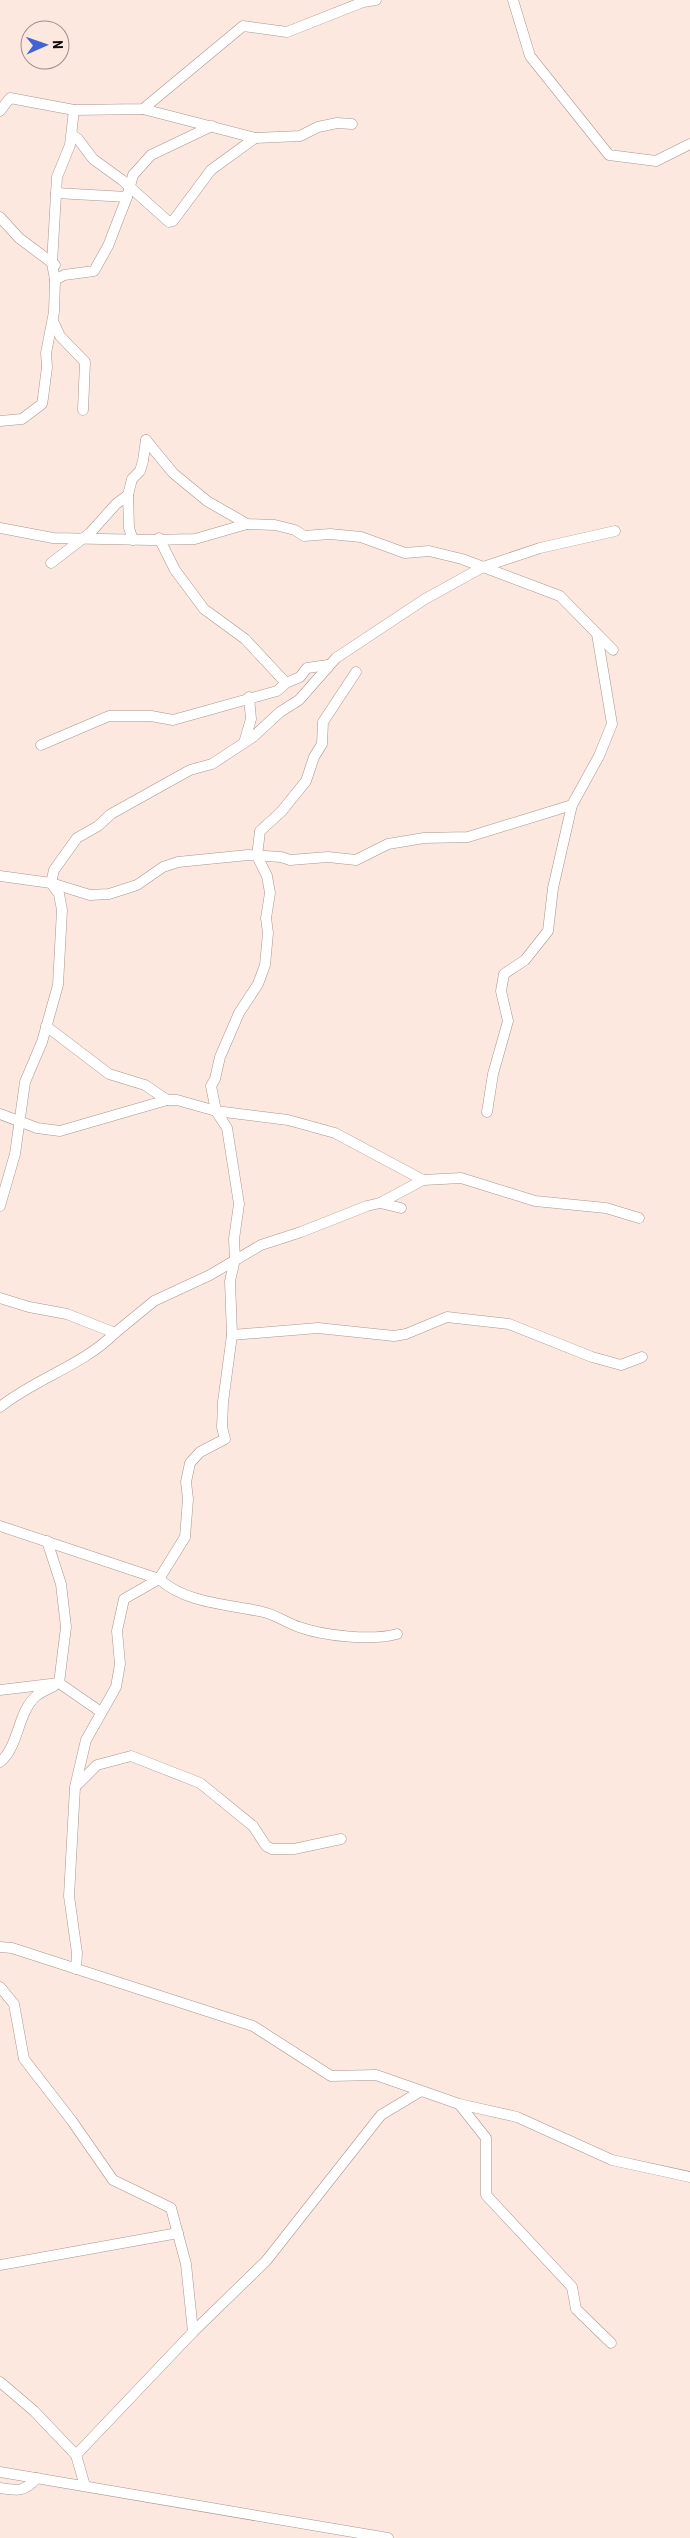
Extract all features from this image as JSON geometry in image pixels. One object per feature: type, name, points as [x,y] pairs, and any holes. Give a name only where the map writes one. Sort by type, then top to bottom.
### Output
[{"type":"street","points":[[143,109],[243,26],[287,32],[363,2],[376,0]]},
{"type":"street","points":[[513,0],[530,56],[608,155],[656,161],[690,144]]},
{"type":"street","points":[[0,111],[10,98],[74,110],[143,109],[255,138],[300,136],[318,126],[337,123],[352,124]]},
{"type":"street","points":[[0,421],[22,419],[42,404],[47,367],[46,353],[53,321],[55,280],[52,263],[57,177],[72,135],[74,110]]},
{"type":"street","points":[[55,280],[72,274],[94,271],[100,264],[139,166],[151,155],[212,126]]},
{"type":"street","points":[[72,135],[78,139],[93,159],[128,192],[169,222],[173,221],[210,170],[255,138]]},
{"type":"street","points":[[56,193],[86,197],[128,192]]},
{"type":"street","points":[[0,217],[19,238],[52,263],[72,274]]},
{"type":"street","points":[[53,321],[60,336],[85,362],[83,410]]},
{"type":"street","points":[[132,540],[129,528],[128,496],[132,479],[140,471],[146,440],[173,473],[207,501],[247,524]]},
{"type":"street","points":[[51,564],[82,539],[116,504],[128,496]]},
{"type":"street","points":[[0,528],[53,538],[195,539],[247,524],[275,525],[295,530],[304,536],[330,534],[361,537],[405,553],[429,551],[483,567],[502,576],[560,596],[613,650]]},
{"type":"street","points":[[0,1206],[12,1169],[25,1082],[39,1049],[58,985],[61,956],[61,900],[51,883],[54,870],[77,838],[98,826],[111,814],[190,770],[212,764],[244,743],[280,712],[299,700],[328,665],[359,641],[425,599],[483,567],[540,548],[615,531]]},
{"type":"street","points":[[159,538],[174,570],[204,609],[245,639],[286,683]]},
{"type":"street","points":[[486,1112],[493,1074],[508,1021],[501,991],[504,974],[525,960],[548,931],[553,888],[572,805],[599,756],[612,724],[597,634]]},
{"type":"street","points":[[41,745],[109,716],[151,716],[173,720],[193,716],[208,709],[235,704],[249,697],[278,691],[286,683],[300,677],[307,668],[328,665]]},
{"type":"street","points":[[76,1969],[77,1953],[69,1896],[75,1787],[86,1740],[116,1687],[120,1664],[117,1631],[124,1599],[159,1578],[185,1537],[188,1499],[186,1482],[190,1463],[200,1452],[225,1439],[222,1427],[223,1402],[232,1335],[230,1281],[235,1259],[234,1239],[239,1204],[227,1128],[216,1111],[211,1086],[215,1079],[220,1057],[239,1013],[258,984],[265,966],[268,934],[266,918],[270,893],[267,876],[257,856],[260,831],[281,812],[306,781],[314,757],[322,744],[323,722],[356,672]]},
{"type":"street","points":[[244,743],[251,718],[249,697]]},
{"type":"street","points":[[0,876],[51,883],[90,895],[109,894],[137,885],[163,867],[178,862],[218,857],[257,856],[290,860],[328,857],[356,860],[388,844],[424,838],[468,837],[572,805]]},
{"type":"street","points":[[46,1026],[109,1074],[145,1085],[167,1100]]},
{"type":"street","points":[[0,1114],[37,1128],[66,1130],[167,1100],[177,1100],[216,1111],[288,1120],[335,1133],[423,1180]]},
{"type":"street","points":[[0,1407],[37,1382],[52,1376],[100,1348],[154,1301],[210,1275],[261,1245],[380,1203],[423,1180],[461,1178],[535,1201],[606,1208],[639,1218]]},
{"type":"street","points":[[380,1203],[401,1208]]},
{"type":"street","points":[[0,1298],[29,1307],[67,1314],[115,1333]]},
{"type":"street","points":[[232,1335],[318,1328],[394,1336],[406,1334],[447,1317],[509,1324],[592,1357],[621,1365],[642,1357]]},
{"type":"street","points":[[0,1526],[159,1578],[170,1588],[198,1599],[266,1613],[302,1628],[368,1638],[383,1638],[397,1634]]},
{"type":"street","points":[[47,1540],[62,1584],[66,1627],[59,1683]]},
{"type":"street","points":[[0,1690],[59,1683],[102,1712]]},
{"type":"street","points":[[0,1762],[6,1757],[23,1717],[36,1696],[59,1683]]},
{"type":"street","points":[[75,1787],[97,1765],[131,1756],[200,1783],[253,1826],[266,1846],[272,1849],[294,1849],[341,1839]]},
{"type":"street","points":[[0,1947],[12,1948],[253,2026],[331,2076],[376,2075],[459,2104],[517,2117],[612,2160],[690,2177]]},
{"type":"street","points":[[0,1987],[14,2004],[24,2059],[72,2121],[113,2180],[171,2208],[186,2264],[193,2332]]},
{"type":"street","points":[[76,2455],[193,2332],[266,2261],[381,2115],[421,2091]]},
{"type":"street","points":[[459,2104],[486,2138],[486,2195],[572,2287],[576,2309],[610,2343]]},
{"type":"street","points":[[0,2265],[178,2233]]},
{"type":"street","points":[[0,2382],[34,2411],[76,2455],[85,2486]]},
{"type":"street","points":[[0,2472],[388,2538]]},
{"type":"street","points":[[0,2494],[27,2489],[37,2478]]},
{"type":"street","points":[[0,2488],[16,2492]]}]
